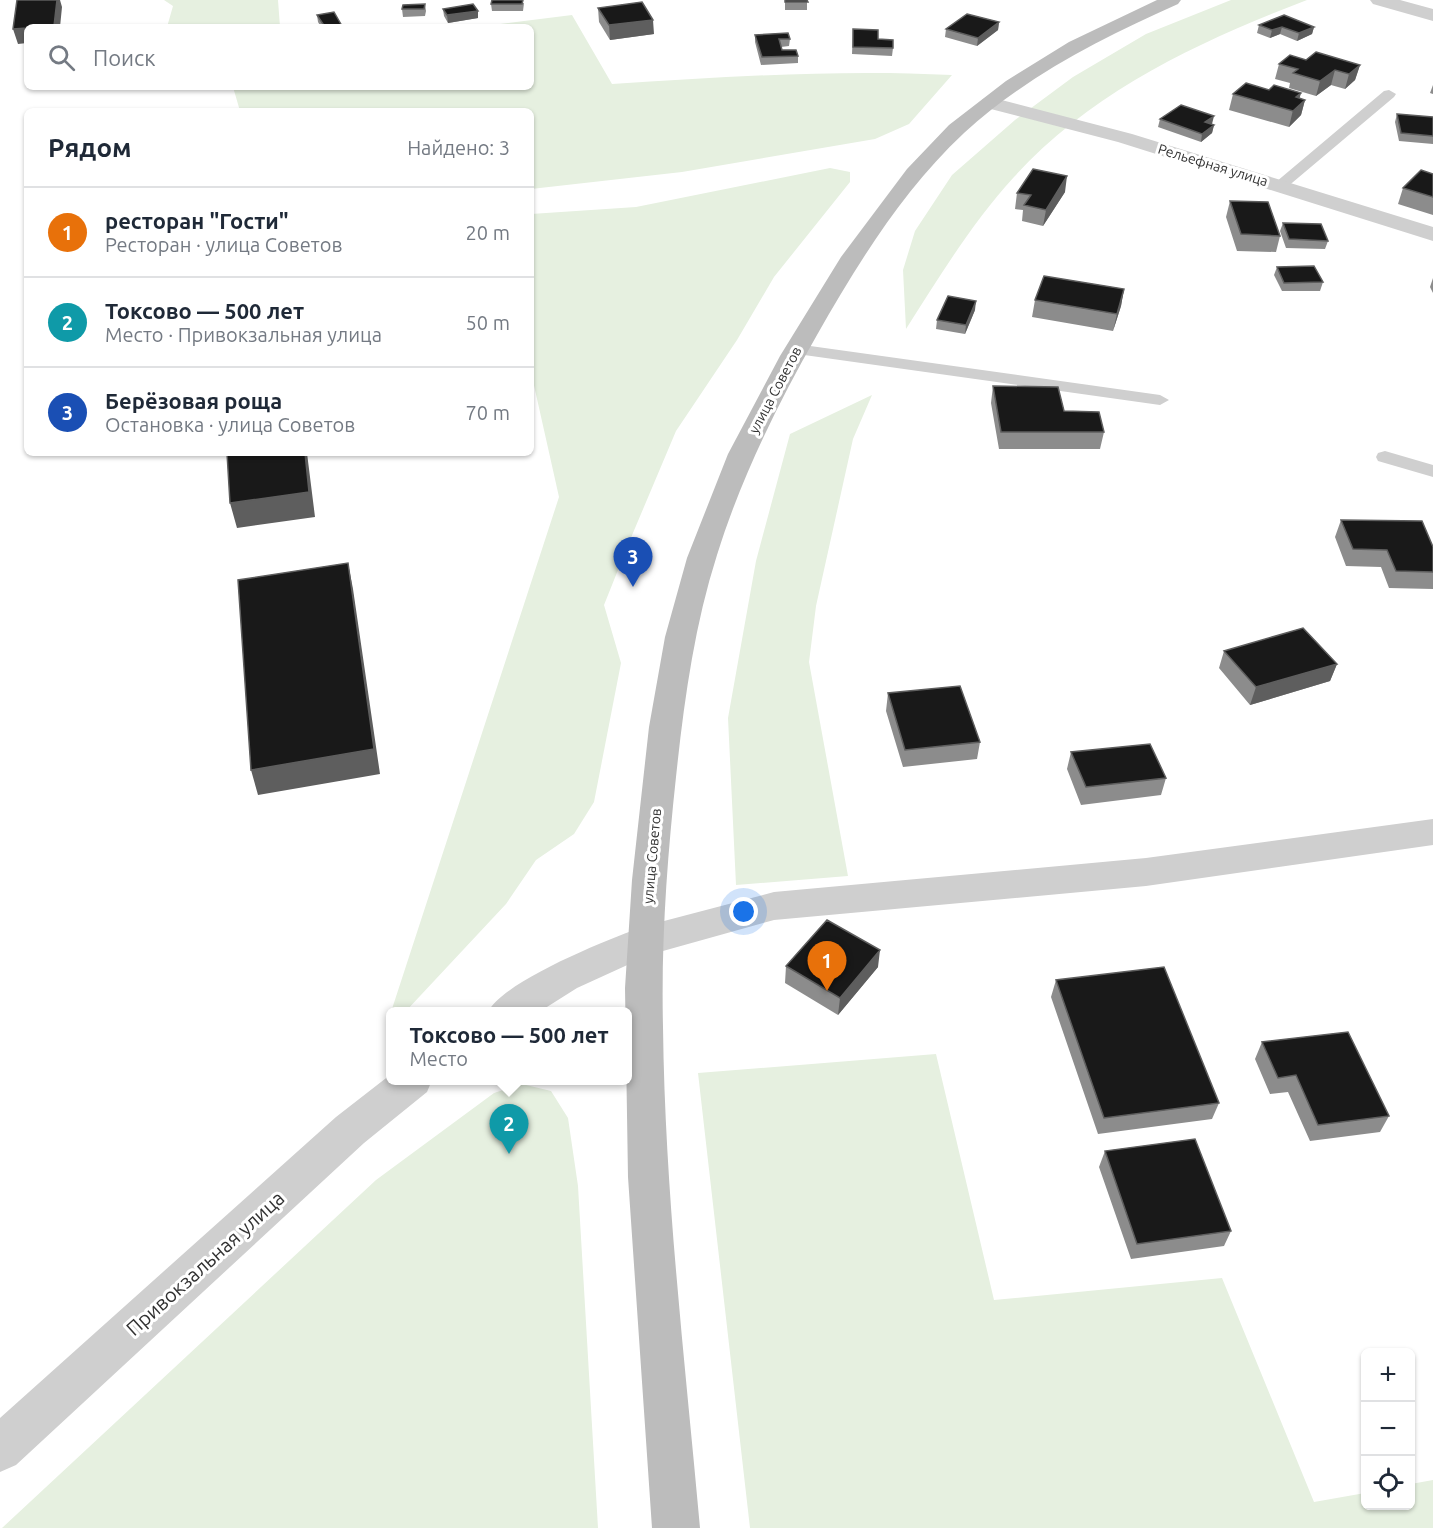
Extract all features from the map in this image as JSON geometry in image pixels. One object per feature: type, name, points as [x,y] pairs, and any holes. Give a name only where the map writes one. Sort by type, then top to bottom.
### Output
[{"type":"main road","name":"улица Советов","points":[[676,1528],[650,1197],[644,1059],[645,941],[654,816],[669,693],[692,591],[735,466],[796,349],[840,275],[883,212],[934,151],[990,103],[1033,72],[1087,41],[1172,0]]},
{"type":"street","points":[[1379,0],[1433,15]]},
{"type":"street","name":"Рельефная улица","points":[[990,103],[1125,138],[1433,234]]},
{"type":"street","points":[[514,1007],[564,977],[645,941],[774,906],[1146,872],[1433,832]]},
{"type":"street","name":"Привокзальная улица","points":[[0,1449],[350,1131],[407,1085]]},
{"type":"lane","points":[[1281,186],[1389,94]]},
{"type":"lane","points":[[796,349],[1160,400]]},
{"type":"lane","points":[[1385,457],[1433,471]]},
{"type":"green space","points":[[164,0],[278,0],[280,24],[168,24],[173,6]]},
{"type":"green space","points":[[1231,0],[1307,0],[1227,33],[1150,72],[1113,94],[1045,146],[1014,177],[984,213],[906,329],[903,270],[915,231],[952,175],[1015,120],[1073,77],[1146,34]]},
{"type":"green space","points":[[572,15],[612,84],[824,73],[952,75],[909,124],[875,139],[682,172],[534,189],[534,108],[239,108],[234,90],[534,90],[534,24],[500,24]]},
{"type":"green space","points":[[830,168],[850,172],[850,182],[774,277],[737,340],[676,431],[630,540],[604,605],[621,663],[594,802],[574,834],[536,860],[506,904],[410,1007],[393,1007],[559,497],[534,385],[534,214],[636,207]]},
{"type":"green space","points":[[872,395],[853,439],[816,606],[809,662],[848,876],[736,885],[728,718],[756,561],[790,434]]},
{"type":"green space","points":[[936,1054],[994,1300],[1222,1278],[1314,1502],[1361,1494],[1361,1510],[1415,1510],[1415,1483],[1433,1480],[1433,1528],[750,1528],[698,1073]]},
{"type":"green space","points":[[519,1085],[551,1091],[568,1118],[578,1186],[598,1528],[2,1528],[376,1180],[494,1093]]},
{"type":"building","points":[[17,0],[57,0],[54,24],[24,24],[24,28],[13,29]]},
{"type":"building","points":[[492,0],[523,0],[522,4],[491,4]]},
{"type":"building","points":[[785,0],[807,0],[808,2],[785,2]]},
{"type":"building","points":[[642,2],[653,20],[609,25],[598,8]]},
{"type":"building","points":[[425,4],[424,9],[402,9],[403,5]]},
{"type":"building","points":[[473,4],[478,11],[447,15],[443,9]]},
{"type":"building","points":[[334,12],[341,24],[323,24],[317,15]]},
{"type":"building","points":[[967,14],[999,22],[978,38],[946,29]]},
{"type":"building","points":[[1284,15],[1314,27],[1299,33],[1282,27],[1272,30],[1259,25]]},
{"type":"building","points":[[853,29],[878,30],[878,39],[893,40],[893,48],[853,47]]},
{"type":"building","points":[[788,33],[790,39],[779,39],[782,50],[796,50],[798,56],[762,57],[755,35]]},
{"type":"building","points":[[1316,52],[1360,65],[1349,74],[1335,70],[1320,81],[1293,73],[1298,69],[1279,64],[1290,55],[1306,60]]},
{"type":"building","points":[[1246,83],[1269,90],[1274,85],[1301,93],[1296,97],[1305,100],[1293,111],[1233,94]]},
{"type":"building","points":[[1181,105],[1214,116],[1205,122],[1214,125],[1202,134],[1160,119]]},
{"type":"building","points":[[1397,114],[1433,117],[1433,136],[1401,133]]},
{"type":"building","points":[[1033,169],[1067,176],[1046,210],[1024,205],[1031,195],[1017,193]]},
{"type":"building","points":[[1421,170],[1433,174],[1433,197],[1403,188]]},
{"type":"building","points":[[1230,201],[1268,202],[1280,236],[1241,234]]},
{"type":"building","points":[[1283,223],[1321,224],[1328,241],[1289,239]]},
{"type":"building","points":[[1314,266],[1323,282],[1284,283],[1277,267]]},
{"type":"building","points":[[1044,276],[1124,289],[1117,314],[1035,300]]},
{"type":"building","points":[[948,296],[976,301],[966,325],[937,320]]},
{"type":"building","points":[[993,386],[1058,387],[1064,411],[1099,412],[1104,432],[1001,432]]},
{"type":"building","points":[[227,456],[305,456],[309,492],[230,503]]},
{"type":"building","points":[[1341,520],[1422,521],[1433,547],[1433,572],[1396,571],[1387,550],[1353,549]]},
{"type":"building","points":[[348,563],[374,749],[251,770],[238,580]]},
{"type":"building","points":[[1303,628],[1337,664],[1256,687],[1224,651]]},
{"type":"building","points":[[960,686],[980,742],[905,750],[888,693]]},
{"type":"building","points":[[1150,744],[1166,778],[1086,787],[1071,752]]},
{"type":"building","points":[[827,920],[880,950],[840,998],[786,966]]},
{"type":"building","points":[[1164,967],[1219,1103],[1104,1118],[1056,980]]},
{"type":"building","points":[[1348,1032],[1389,1116],[1318,1125],[1296,1075],[1278,1078],[1262,1042]]},
{"type":"building","points":[[1195,1139],[1231,1231],[1137,1244],[1105,1151]]},
{"type":"place","name":"Берёзовая роща","points":[[633,587]]},
{"type":"place","name":"ресторан \"Гости\"","points":[[827,991]]},
{"type":"place","name":"Токсово — 500 лет","points":[[509,1154]]}]
